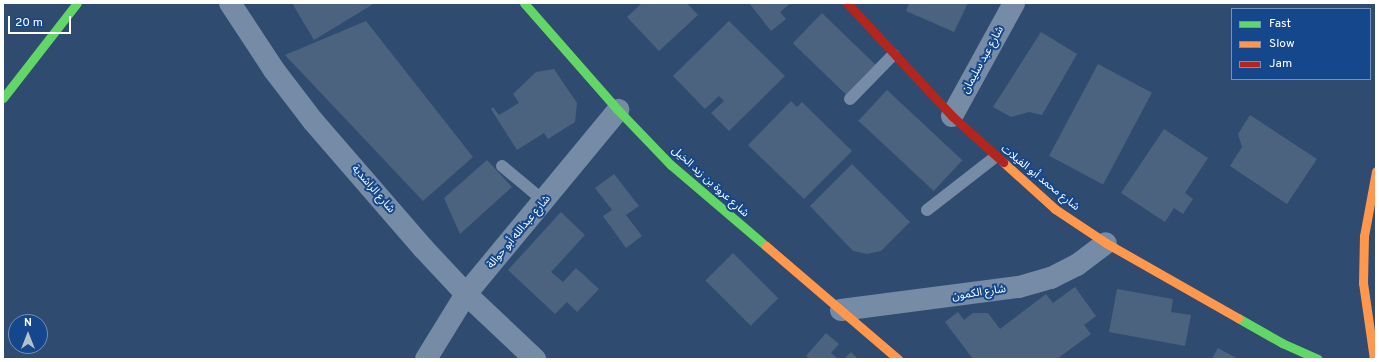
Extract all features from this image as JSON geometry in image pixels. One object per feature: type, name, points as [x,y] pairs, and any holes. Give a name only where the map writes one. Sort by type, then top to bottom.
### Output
[{"type":"street","points":[[3,98],[77,3]]},
{"type":"street","name":"شارع الراشدية","points":[[230,3],[274,70],[313,121],[423,248],[466,294],[536,359]]},
{"type":"street","name":"شارع عروة بن زيد الخيل","points":[[524,3],[618,110],[671,165],[898,359]]},
{"type":"street","name":"شارع محمد أبو الفيلات","points":[[847,3],[892,55],[952,116],[995,157],[1055,209],[1106,243],[1282,343],[1318,359]]},
{"type":"street","name":"شارع عبد سليمان","points":[[952,116],[1014,3]]},
{"type":"street","name":"شارع عبدالله أبو حوالة","points":[[426,359],[466,294],[545,202],[618,110]]},
{"type":"street","points":[[1374,359],[1363,283],[1363,257],[1376,171]]},
{"type":"street","name":"شارع الكمون","points":[[841,310],[1019,287],[1051,278],[1077,264],[1106,243]]},
{"type":"street","points":[[1370,330],[1375,301]]},
{"type":"lane","points":[[850,99],[892,55]]},
{"type":"lane","points":[[927,210],[995,157]]},
{"type":"lane","points":[[502,166],[545,202]]},
{"type":"building","points":[[292,3],[375,3],[314,40]]},
{"type":"building","points":[[642,3],[687,3],[698,15],[659,51],[627,17]]},
{"type":"building","points":[[749,3],[791,3],[780,12],[786,19],[771,31]]},
{"type":"building","points":[[909,3],[968,3],[954,32],[906,11]]},
{"type":"building","points":[[822,13],[875,64],[846,95],[793,43]]},
{"type":"building","points":[[366,21],[473,157],[423,201],[285,55]]},
{"type":"building","points":[[729,21],[785,76],[729,131],[711,113],[724,101],[719,96],[705,109],[673,76]]},
{"type":"building","points":[[1041,32],[1077,54],[1042,115],[1029,112],[1011,117],[993,107]]},
{"type":"building","points":[[1098,64],[1152,93],[1103,184],[1049,156]]},
{"type":"building","points":[[554,69],[577,103],[575,122],[548,139],[544,133],[517,150],[491,109],[493,107],[499,115],[519,103],[513,94],[536,72]]},
{"type":"building","points":[[887,90],[962,160],[934,191],[858,121]]},
{"type":"building","points":[[791,101],[797,107],[802,102],[852,151],[804,199],[748,145]]},
{"type":"building","points":[[1250,115],[1317,159],[1287,204],[1230,166],[1242,147],[1238,134]]},
{"type":"building","points":[[1164,129],[1208,158],[1185,193],[1193,199],[1183,214],[1174,208],[1165,222],[1121,193]]},
{"type":"building","points":[[487,160],[512,187],[460,234],[444,198]]},
{"type":"building","points":[[852,164],[910,222],[881,251],[867,254],[853,251],[810,206]]},
{"type":"building","points":[[614,174],[639,206],[626,215],[642,236],[626,248],[603,216],[612,210],[595,188]]},
{"type":"building","points":[[561,212],[585,235],[551,272],[563,282],[576,268],[599,289],[577,312],[567,302],[555,314],[508,270]]},
{"type":"building","points":[[733,253],[778,298],[751,326],[705,281]]},
{"type":"building","points":[[1075,287],[1096,316],[1084,325],[1091,334],[1057,359],[973,359],[945,322],[958,312],[964,320],[973,313],[988,313],[1000,329],[1046,294],[1053,303]]},
{"type":"building","points":[[1117,289],[1173,299],[1171,312],[1191,315],[1185,346],[1109,332]]},
{"type":"building","points":[[826,333],[839,344],[831,353],[838,359],[810,359],[806,356]]},
{"type":"building","points":[[1218,348],[1238,359],[1212,359]]},
{"type":"building","points":[[851,352],[858,359],[844,359]]},
{"type":"traffic: fast","points":[[3,98],[77,3]]},
{"type":"traffic: fast","points":[[524,3],[618,110],[671,165],[766,246]]},
{"type":"traffic: fast","points":[[1238,318],[1282,343],[1318,359]]},
{"type":"traffic: slow","points":[[1003,162],[1055,209],[1106,243],[1238,318]]},
{"type":"traffic: slow","points":[[1374,359],[1363,283],[1364,236],[1376,171]]},
{"type":"traffic: slow","points":[[766,246],[898,359]]},
{"type":"traffic: jam","points":[[847,3],[952,116],[1003,162]]}]
